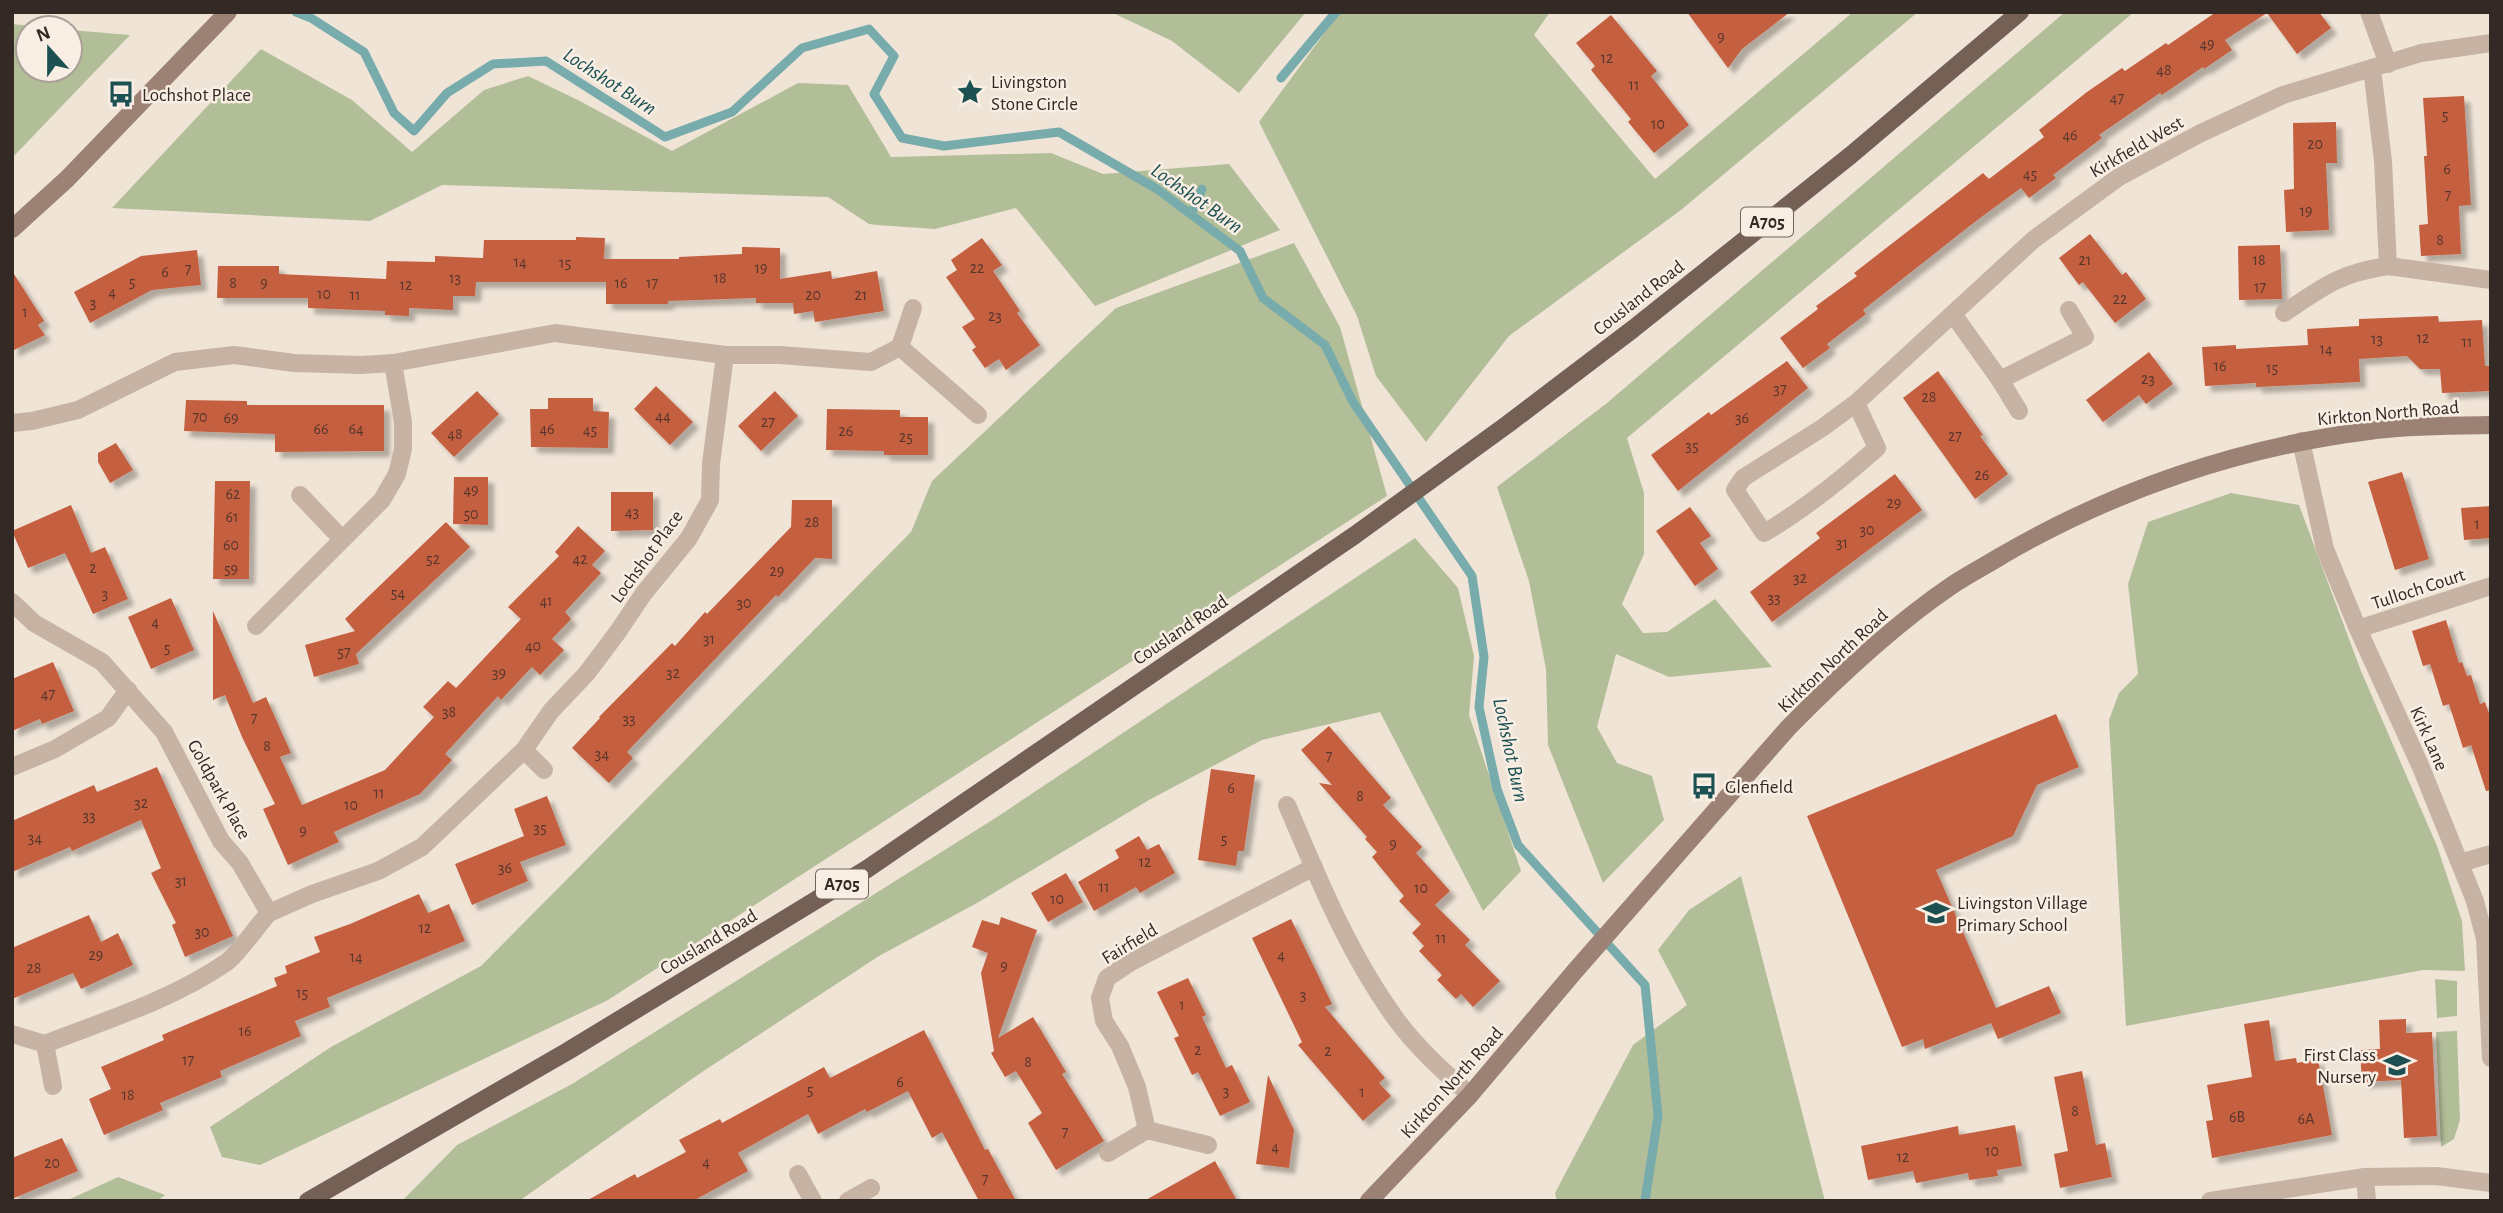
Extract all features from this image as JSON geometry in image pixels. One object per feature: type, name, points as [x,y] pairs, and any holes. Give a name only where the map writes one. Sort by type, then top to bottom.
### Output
[{"type":"main road","points":[[12,229],[67,179],[228,12]]},
{"type":"main road","name":"Cousland Road","points":[[308,1201],[568,1051],[867,869],[1355,535],[1633,329],[1851,155],[2020,12]]},
{"type":"main road","name":"Kirkton North Road","points":[[1369,1201],[1471,1095],[1575,971],[1788,728],[1898,626],[1952,585],[2057,524],[2138,489],[2225,460],[2301,441],[2372,430],[2491,425]]},
{"type":"street","points":[[2369,12],[2380,66],[2389,266]]},
{"type":"street","name":"Kirkfield West","points":[[1856,403],[1877,448],[1795,513],[1764,533],[1735,490],[1743,478],[1856,403],[2033,240],[2119,177],[2202,133],[2283,95],[2421,53],[2491,43]]},
{"type":"street","points":[[2284,313],[2329,282],[2359,270],[2389,266],[2491,280]]},
{"type":"street","points":[[12,423],[78,410],[175,362],[234,355],[294,363],[360,365],[393,362],[555,333],[725,355],[780,355],[871,362],[900,347],[913,308]]},
{"type":"street","points":[[2000,380],[2085,337],[2069,310]]},
{"type":"street","points":[[1953,314],[2020,411]]},
{"type":"street","points":[[900,347],[978,415]]},
{"type":"street","name":"Lochshot Place","points":[[269,913],[312,894],[378,871],[422,847],[524,750],[551,711],[587,673],[644,593],[689,538],[710,500],[711,464],[725,355]]},
{"type":"street","points":[[256,626],[341,538],[382,500],[397,474],[403,449],[403,422],[393,362]]},
{"type":"street","name":"Kirk Lane","points":[[2301,441],[2325,549],[2420,765],[2475,901],[2485,939],[2491,1058]]},
{"type":"street","points":[[300,495],[341,538]]},
{"type":"street","name":"Tulloch Court","points":[[2358,629],[2491,586]]},
{"type":"street","name":"Goldpark Place","points":[[12,602],[34,623],[102,662],[164,732],[221,841],[240,863],[269,913]]},
{"type":"street","points":[[12,767],[55,749],[108,718],[128,690]]},
{"type":"street","points":[[524,750],[544,770]]},
{"type":"street","points":[[1287,806],[1364,970],[1397,1020],[1446,1074],[1471,1095]]},
{"type":"street","points":[[2460,863],[2491,854]]},
{"type":"street","name":"Fairfield","points":[[1147,1130],[1137,1087],[1120,1046],[1104,1021],[1100,998],[1108,978],[1131,962],[1314,867]]},
{"type":"street","points":[[12,1034],[45,1044],[137,1008],[188,984],[229,960],[269,913]]},
{"type":"street","points":[[45,1044],[53,1086]]},
{"type":"street","points":[[1108,1153],[1147,1130],[1208,1145]]},
{"type":"street","points":[[798,1174],[813,1201]]},
{"type":"street","points":[[2210,1201],[2365,1177],[2436,1176],[2491,1183]]},
{"type":"street","points":[[2365,1177],[2367,1201]]},
{"type":"street","points":[[848,1201],[871,1188]]},
{"type":"green space","points":[[1111,12],[1306,12],[1239,93],[1172,41]]},
{"type":"green space","points":[[1340,12],[1550,12],[1534,35],[1655,179],[1853,12],[1918,12],[1681,210],[1509,336],[1426,442],[1376,376],[1357,316],[1259,122]]},
{"type":"green space","points":[[2065,12],[2134,12],[1627,438],[1644,493],[1644,554],[1622,604],[1643,633],[1667,632],[1715,599],[1772,667],[1669,677],[1616,654],[1597,727],[1617,763],[1652,776],[1664,820],[1603,883],[1548,745],[1546,669],[1529,581],[1497,487],[1607,403]]},
{"type":"green space","points":[[12,24],[14,84],[83,84],[12,158]]},
{"type":"green space","points":[[84,31],[130,35],[84,83]]},
{"type":"green space","points":[[261,49],[352,100],[412,152],[484,90],[528,76],[672,151],[798,83],[848,85],[891,157],[1051,153],[1103,174],[1229,164],[1280,230],[1095,306],[1016,208],[935,229],[869,224],[828,197],[442,185],[370,221],[112,208]]},
{"type":"green space","points":[[1294,243],[1340,327],[1387,496],[608,1000],[260,1165],[222,1157],[210,1127],[331,1047],[481,966],[911,532],[932,481],[1116,308]]},
{"type":"green space","points":[[2231,493],[2299,505],[2361,671],[2437,846],[2462,921],[2465,971],[2423,970],[2126,1026],[2109,720],[2119,693],[2138,674],[2128,584],[2148,522]]},
{"type":"green space","points":[[1415,538],[1458,588],[1474,656],[1469,715],[1521,871],[1483,911],[1380,712],[1262,740],[1149,800],[977,903],[879,956],[699,1074],[519,1201],[402,1201],[457,1145],[572,1084],[997,817]]},
{"type":"green space","points":[[1741,876],[1825,1201],[1557,1201],[1555,1193],[1633,1045],[1687,1005],[1658,950],[1689,910]]},
{"type":"green space","points":[[2435,979],[2457,981],[2457,1016],[2437,1018]]},
{"type":"green space","points":[[2457,1031],[2460,1120],[2454,1139],[2441,1147],[2436,1032]]},
{"type":"green space","points":[[118,1177],[165,1195],[157,1201],[66,1201]]},
{"type":"building","points":[[1687,12],[1790,12],[1742,49],[1728,68]]},
{"type":"building","points":[[2216,12],[2319,12],[2331,28],[2297,54],[2267,13],[2225,40],[2232,50],[2162,95],[2160,93],[2099,135],[2102,138],[2053,175],[2056,178],[2029,198],[2021,188],[1976,221],[1863,310],[1866,314],[1827,344],[1830,348],[1803,368],[1780,338],[1818,309],[1816,306],[1857,276],[1854,273],[1983,173],[1989,179],[2044,137],[2039,130],[2087,92],[2122,68],[2125,71],[2166,43],[2168,45]]},
{"type":"building","points":[[1611,15],[1657,71],[1651,76],[1689,125],[1654,153],[1628,122],[1631,119],[1591,70],[1595,66],[1576,43]]},
{"type":"building","points":[[2464,96],[2471,205],[2459,206],[2461,254],[2421,256],[2419,225],[2428,224],[2423,98]]},
{"type":"building","points":[[2336,122],[2337,163],[2326,163],[2329,230],[2286,232],[2284,190],[2294,189],[2293,123]]},
{"type":"building","points":[[2090,234],[2122,275],[2126,272],[2146,299],[2115,323],[2083,282],[2079,285],[2059,258]]},
{"type":"building","points":[[576,237],[605,238],[604,259],[679,259],[742,254],[742,247],[780,248],[780,279],[831,271],[832,279],[877,271],[884,311],[815,322],[813,311],[794,314],[793,303],[756,303],[756,298],[668,301],[668,304],[606,304],[606,282],[476,282],[475,296],[453,296],[453,310],[409,308],[409,316],[385,315],[385,311],[308,308],[308,298],[217,298],[218,266],[279,266],[279,274],[386,279],[387,261],[435,262],[435,256],[483,258],[484,240],[576,240]]},
{"type":"building","points":[[982,238],[1002,265],[993,271],[1020,311],[1017,313],[1040,345],[1006,370],[999,359],[985,368],[972,350],[976,347],[962,327],[975,319],[946,277],[957,270],[951,260]]},
{"type":"building","points":[[2280,245],[2282,299],[2239,300],[2238,246]]},
{"type":"building","points":[[197,250],[201,285],[152,290],[90,323],[74,292],[141,256]]},
{"type":"building","points":[[12,271],[44,321],[38,325],[45,335],[12,351]]},
{"type":"building","points":[[2438,316],[2439,322],[2482,320],[2485,366],[2491,366],[2491,391],[2442,393],[2440,369],[2420,369],[2407,356],[2359,359],[2360,382],[2256,387],[2256,383],[2205,386],[2202,347],[2236,345],[2236,349],[2308,345],[2307,329],[2359,326],[2359,319]]},
{"type":"building","points":[[2149,352],[2173,384],[2146,404],[2139,395],[2103,422],[2086,400]]},
{"type":"building","points":[[1787,361],[1808,388],[1678,491],[1651,455],[1709,412],[1711,415]]},
{"type":"building","points":[[1938,371],[2008,474],[1975,499],[1903,398]]},
{"type":"building","points":[[656,386],[693,422],[670,445],[634,409]]},
{"type":"building","points":[[477,391],[499,414],[454,457],[431,433]]},
{"type":"building","points":[[775,391],[798,416],[761,451],[738,426]]},
{"type":"building","points":[[548,398],[593,398],[593,411],[609,412],[608,448],[531,447],[530,409],[548,409]]},
{"type":"building","points":[[186,400],[247,401],[247,405],[384,405],[384,451],[275,452],[275,434],[184,431]]},
{"type":"building","points":[[827,409],[900,410],[900,417],[928,417],[928,455],[884,455],[884,451],[826,450]]},
{"type":"building","points":[[116,443],[133,470],[110,483],[98,462],[98,453]]},
{"type":"building","points":[[2402,472],[2429,559],[2395,570],[2368,482]]},
{"type":"building","points":[[1895,474],[1922,510],[1772,622],[1750,592],[1820,538],[1816,533]]},
{"type":"building","points":[[454,477],[488,477],[488,525],[453,524]]},
{"type":"building","points":[[215,481],[250,481],[249,579],[213,579]]},
{"type":"building","points":[[611,492],[653,492],[653,530],[611,531]]},
{"type":"building","points":[[792,500],[832,500],[832,559],[815,558],[778,597],[776,595],[627,752],[633,758],[609,783],[572,748],[672,643],[675,646],[705,612],[707,614],[791,527]]},
{"type":"building","points":[[71,505],[91,553],[105,547],[128,599],[93,614],[65,553],[28,568],[12,531]]},
{"type":"building","points":[[2491,506],[2491,538],[2464,540],[2461,508]]},
{"type":"building","points":[[1690,507],[1711,536],[1700,543],[1718,569],[1695,586],[1656,531]]},
{"type":"building","points":[[446,522],[470,547],[356,654],[359,664],[314,677],[305,645],[355,631],[345,619]]},
{"type":"building","points":[[578,526],[605,551],[592,565],[601,573],[565,612],[571,619],[552,639],[564,650],[540,675],[532,667],[501,700],[498,696],[445,754],[452,760],[420,794],[334,832],[339,842],[288,865],[263,809],[275,804],[225,695],[213,700],[213,611],[253,703],[266,697],[291,753],[280,757],[302,805],[385,770],[434,717],[423,707],[448,681],[456,688],[521,619],[508,607],[559,556],[555,552]]},
{"type":"building","points":[[171,598],[194,650],[151,669],[128,617]]},
{"type":"building","points":[[2446,620],[2459,663],[2462,662],[2467,676],[2471,675],[2480,704],[2485,702],[2491,719],[2491,790],[2486,791],[2471,745],[2463,748],[2449,704],[2443,706],[2430,664],[2423,666],[2412,631]]},
{"type":"building","points":[[53,662],[74,711],[42,724],[40,719],[12,731],[12,679]]},
{"type":"building","points":[[2056,714],[2079,767],[2037,785],[2013,836],[1936,870],[1996,1008],[2049,986],[2061,1013],[1998,1039],[1991,1023],[1925,1049],[1923,1039],[1902,1047],[1807,816]]},
{"type":"building","points":[[1329,726],[1391,798],[1383,805],[1422,847],[1416,853],[1450,891],[1435,905],[1470,940],[1465,945],[1500,981],[1473,1007],[1461,994],[1456,999],[1437,980],[1442,975],[1419,951],[1424,946],[1412,933],[1421,924],[1399,901],[1404,896],[1372,857],[1377,852],[1365,839],[1367,837],[1319,783],[1332,785],[1301,750]]},
{"type":"building","points":[[157,767],[233,936],[185,957],[172,925],[176,923],[151,873],[161,868],[141,820],[72,851],[70,847],[12,872],[12,821],[94,785],[97,792]]},
{"type":"building","points":[[1211,769],[1255,775],[1244,851],[1238,851],[1236,866],[1198,860]]},
{"type":"building","points":[[547,796],[566,845],[520,862],[528,881],[472,905],[455,864],[524,836],[514,809]]},
{"type":"building","points":[[1139,836],[1147,850],[1159,844],[1175,873],[1140,893],[1136,887],[1094,911],[1078,882],[1119,858],[1115,850]]},
{"type":"building","points":[[1066,873],[1083,902],[1048,922],[1031,893]]},
{"type":"building","points":[[419,894],[428,913],[449,904],[465,941],[327,998],[330,1007],[295,1021],[301,1036],[220,1071],[222,1077],[160,1103],[163,1110],[104,1135],[89,1099],[111,1089],[101,1067],[164,1040],[162,1035],[277,986],[274,978],[287,973],[285,966],[320,952],[314,937]]},
{"type":"building","points":[[89,915],[101,942],[118,933],[133,965],[81,989],[73,973],[12,999],[12,948]]},
{"type":"building","points":[[1001,917],[1037,930],[998,1038],[1033,1017],[1066,1072],[1062,1074],[1104,1141],[1056,1170],[1028,1123],[1042,1113],[1016,1071],[1005,1077],[991,1053],[994,1051],[981,973],[988,953],[972,947],[982,920],[999,925]]},
{"type":"building","points":[[1291,919],[1332,1004],[1325,1007],[1385,1078],[1379,1083],[1391,1096],[1363,1121],[1298,1045],[1302,1042],[1252,938]]},
{"type":"building","points":[[1188,978],[1206,1015],[1202,1017],[1226,1068],[1232,1065],[1250,1102],[1220,1116],[1198,1072],[1192,1075],[1174,1038],[1179,1036],[1157,992]]},
{"type":"building","name":"First Class Nursery","points":[[2406,1019],[2406,1033],[2432,1032],[2437,1136],[2404,1138],[2401,1080],[2362,1082],[2360,1050],[2380,1049],[2379,1020]]},
{"type":"building","points":[[2269,1020],[2275,1061],[2296,1058],[2297,1063],[2318,1059],[2332,1135],[2212,1158],[2206,1121],[2213,1120],[2207,1085],[2252,1077],[2244,1024]]},
{"type":"building","points":[[924,1030],[985,1150],[988,1149],[1016,1201],[979,1201],[942,1132],[932,1138],[908,1091],[867,1112],[865,1109],[818,1134],[808,1114],[738,1153],[748,1171],[693,1201],[586,1201],[635,1174],[637,1178],[686,1152],[679,1140],[720,1119],[722,1123],[824,1067],[830,1078]]},
{"type":"building","points":[[2082,1071],[2096,1145],[2105,1143],[2112,1177],[2060,1188],[2054,1154],[2068,1151],[2054,1077]]},
{"type":"building","points":[[1268,1075],[1294,1130],[1289,1168],[1256,1164]]},
{"type":"building","points":[[2015,1125],[2022,1166],[1997,1170],[1998,1176],[1969,1180],[1968,1173],[1916,1183],[1913,1171],[1868,1180],[1861,1146],[1958,1126],[1959,1135]]},
{"type":"building","points":[[62,1138],[78,1171],[12,1199],[12,1158]]},
{"type":"building","points":[[1215,1161],[1237,1201],[1144,1201]]},
{"type":"waterway","name":"Lochshot Burn","points":[[296,12],[311,18],[364,52],[394,113],[414,131],[447,93],[493,64],[546,61],[665,137],[732,112],[802,48],[869,29],[894,56],[874,94],[902,138],[944,146],[1059,132],[1157,189],[1240,251],[1263,298],[1325,345],[1353,402],[1472,576],[1484,657],[1479,707],[1497,789],[1518,845],[1645,985],[1658,1116],[1645,1201]]},
{"type":"waterway","points":[[1281,78],[1336,12]]},
{"type":"waterway","points":[[1191,214],[1202,189]]},
{"type":"place","name":"Livingston Stone Circle","points":[[970,92]]},
{"type":"place","name":"Lochshot Place","points":[[121,94]]},
{"type":"place","name":"Glenfield","points":[[1704,786]]},
{"type":"place","name":"Livingston Village Primary School","points":[[1936,913]]},
{"type":"place","name":"First Class Nursery","points":[[2397,1065]]}]
